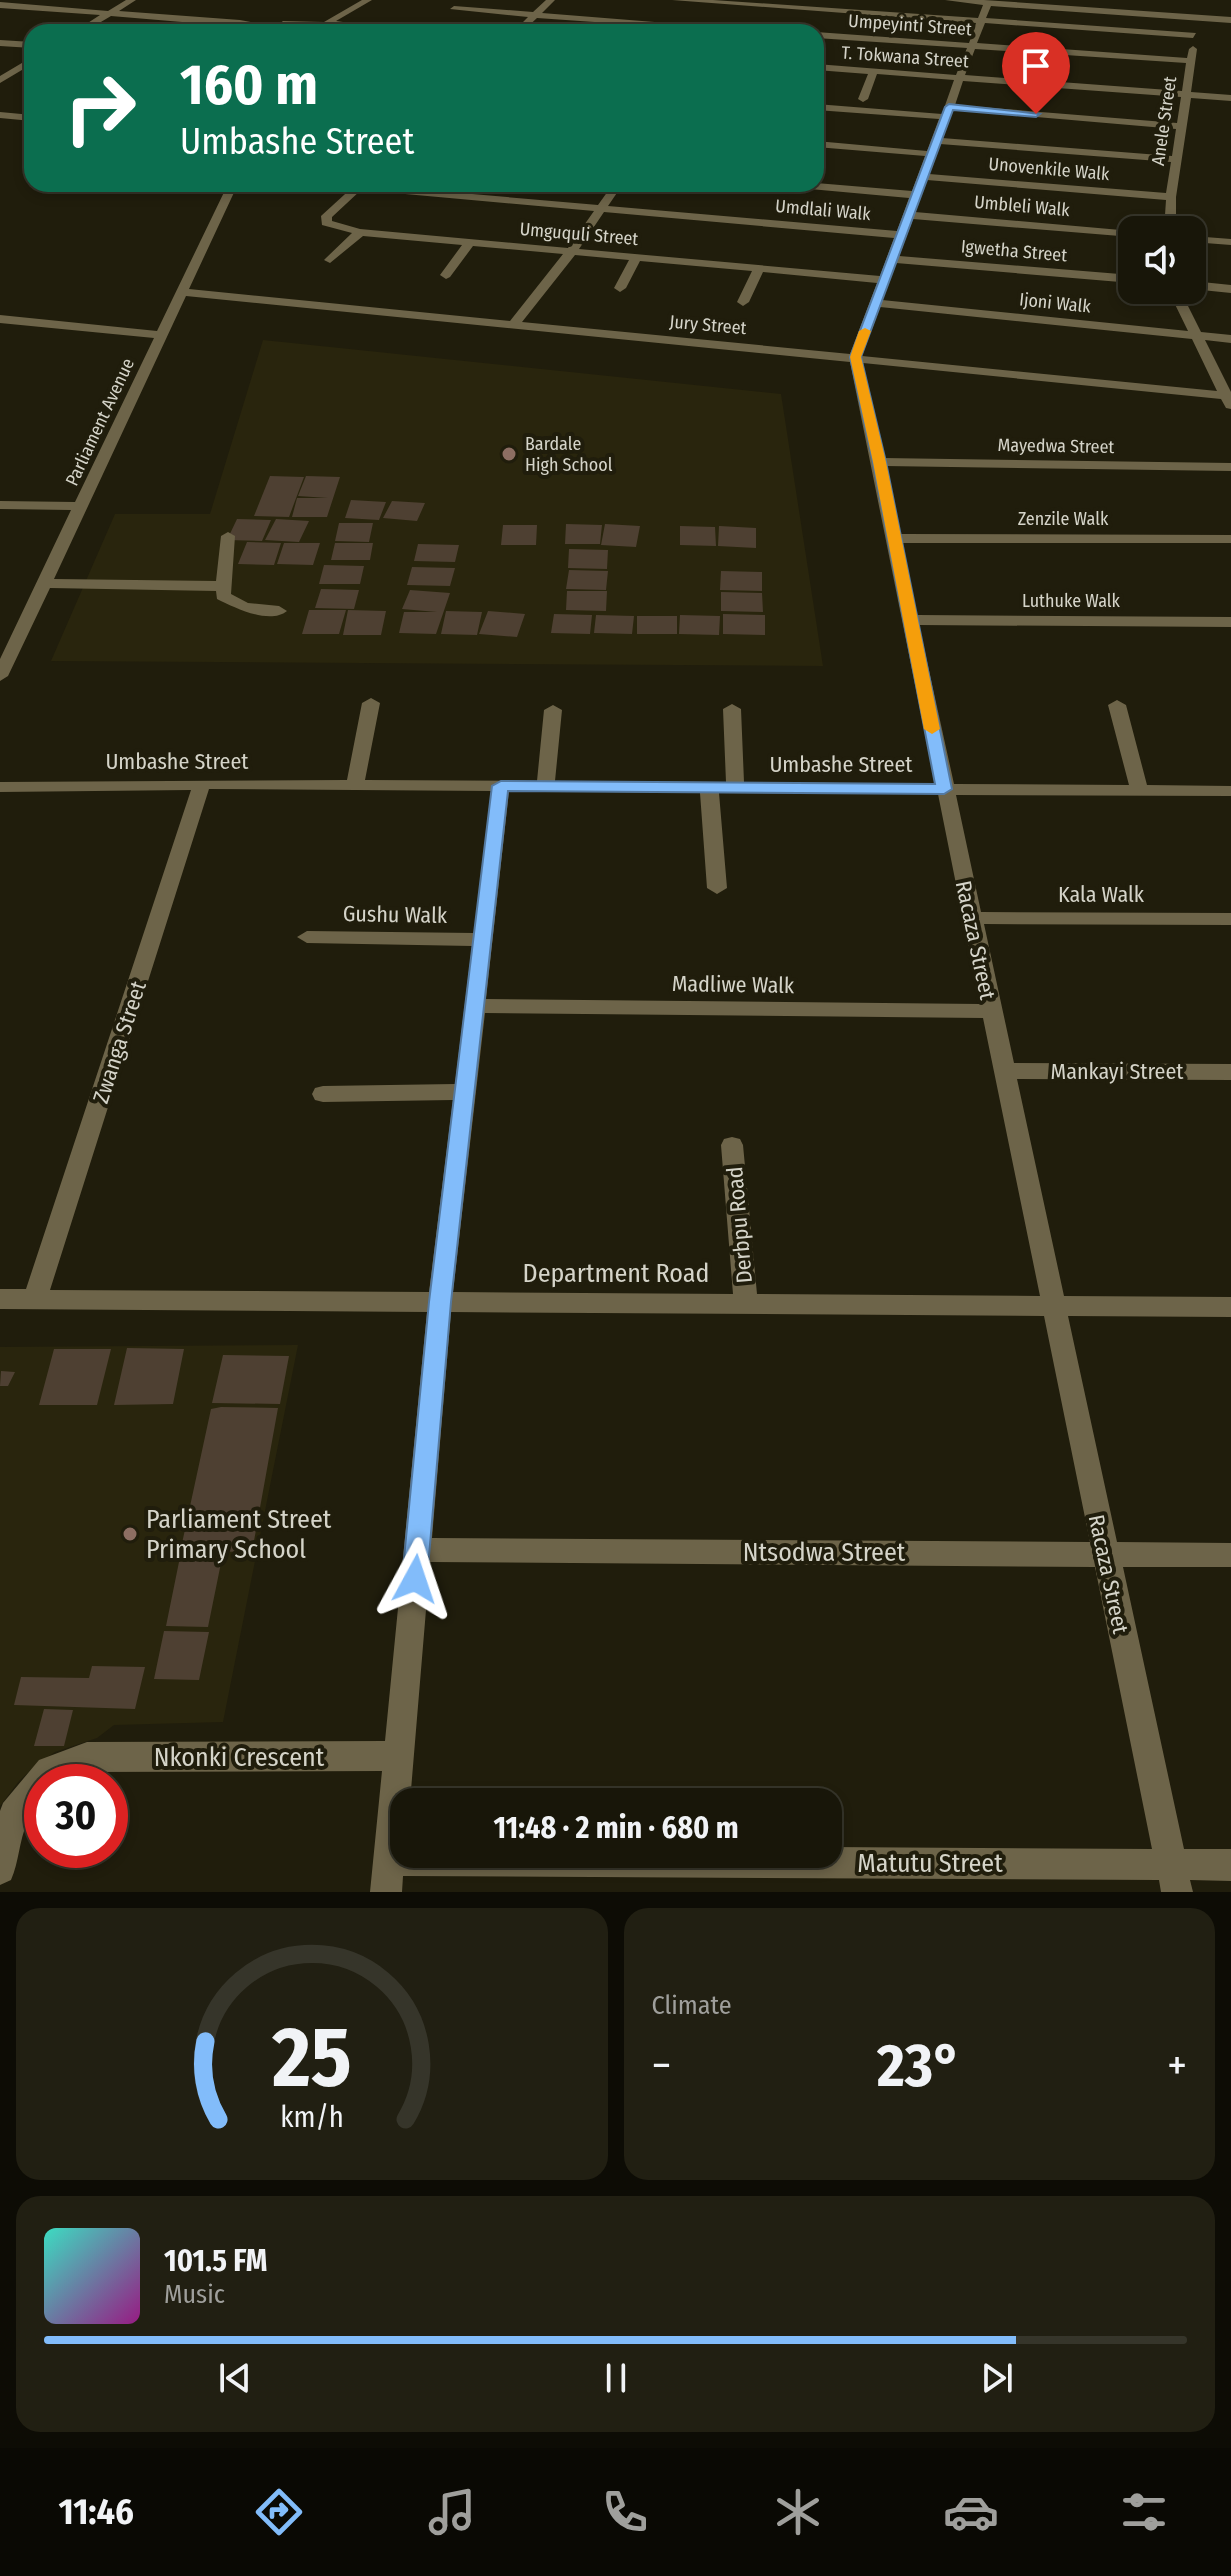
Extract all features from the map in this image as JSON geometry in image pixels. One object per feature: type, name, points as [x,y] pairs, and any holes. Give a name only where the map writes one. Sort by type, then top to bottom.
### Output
[{"type":"street","points":[[91,24],[132,0]]},
{"type":"street","points":[[0,5],[240,23],[321,24],[368,0]]},
{"type":"street","points":[[358,24],[357,17],[374,0]]},
{"type":"street","points":[[525,24],[551,0]]},
{"type":"street","points":[[676,0],[1193,35]]},
{"type":"street","points":[[949,0],[1066,4],[1231,20]]},
{"type":"street","points":[[735,24],[751,3]]},
{"type":"street","points":[[855,357],[988,3]]},
{"type":"street","points":[[1123,3],[1147,3]]},
{"type":"street","points":[[454,9],[652,24]]},
{"type":"street","name":"Anele Street","points":[[1170,216],[1184,94],[1193,61],[1194,17]]},
{"type":"street","points":[[240,23],[246,24]]},
{"type":"street","name":"Umpeyinti Street","points":[[824,36],[1193,61]]},
{"type":"street","points":[[0,43],[24,44]]},
{"type":"street","points":[[0,80],[24,65]]},
{"type":"street","name":"T. Tokwana Street","points":[[824,68],[1231,98]]},
{"type":"street","points":[[863,99],[874,71]]},
{"type":"street","points":[[824,107],[1180,126]]},
{"type":"street","points":[[0,115],[24,117]]},
{"type":"street","points":[[937,141],[1177,159]]},
{"type":"street","points":[[824,145],[932,154]]},
{"type":"street","name":"Unovenkile Walk","points":[[923,177],[1171,197]]},
{"type":"street","points":[[824,187],[916,195]]},
{"type":"street","name":"Parliament Avenue","points":[[0,676],[229,192]]},
{"type":"street","name":"Umguquli Street","points":[[352,192],[326,216],[326,223],[360,232],[884,280]]},
{"type":"street","name":"Umdlali Walk","points":[[430,192],[901,235]]},
{"type":"street","points":[[514,324],[571,252],[613,192]]},
{"type":"street","name":"Umbleli Walk","points":[[909,215],[1118,233]]},
{"type":"street","points":[[330,260],[360,232]]},
{"type":"street","points":[[1206,240],[1231,242]]},
{"type":"street","points":[[446,275],[470,242]]},
{"type":"street","points":[[620,288],[636,258]]},
{"type":"street","name":"Igwetha Street","points":[[892,259],[1118,278]]},
{"type":"street","points":[[743,302],[759,269]]},
{"type":"street","points":[[1206,286],[1231,289]]},
{"type":"street","name":"Jury Street","points":[[181,292],[855,357],[1229,399]]},
{"type":"street","name":"Ijoni Walk","points":[[876,303],[1231,339]]},
{"type":"street","points":[[1181,304],[1229,399]]},
{"type":"street","points":[[0,319],[161,335]]},
{"type":"street","name":"Racaza Street","points":[[855,357],[880,462],[944,789],[1174,1878]]},
{"type":"street","name":"Mayedwa Street","points":[[880,462],[1231,467]]},
{"type":"street","points":[[0,505],[81,506]]},
{"type":"street","points":[[228,536],[223,596],[236,604],[279,611]]},
{"type":"street","name":"Zenzile Walk","points":[[895,538],[1231,539]]},
{"type":"street","points":[[44,583],[222,586]]},
{"type":"street","name":"Luthuke Walk","points":[[911,620],[1231,622]]},
{"type":"street","points":[[355,785],[371,703]]},
{"type":"street","points":[[1117,705],[1139,790]]},
{"type":"street","points":[[732,709],[735,788]]},
{"type":"street","points":[[545,786],[553,710]]},
{"type":"street","name":"Umbashe Street","points":[[0,787],[202,784],[1231,791]]},
{"type":"street","name":"Zwanga Street","points":[[35,1299],[202,784]]},
{"type":"street","points":[[386,1892],[440,1302],[501,786]]},
{"type":"street","points":[[709,787],[717,888]]},
{"type":"street","name":"Kala Walk","points":[[971,918],[1231,919]]},
{"type":"street","name":"Gushu Walk","points":[[307,937],[483,940]]},
{"type":"street","name":"Madliwe Walk","points":[[475,1006],[991,1011]]},
{"type":"street","name":"Mankayi Street","points":[[1003,1071],[1231,1072]]},
{"type":"street","points":[[323,1094],[465,1092]]},
{"type":"street","name":"Derbpu Road","points":[[732,1145],[746,1304]]},
{"type":"street","name":"Department Road","points":[[0,1300],[1231,1307]]},
{"type":"street","name":"Ntsodwa Street","points":[[417,1550],[1231,1555]]},
{"type":"street","name":"Nkonki Crescent","points":[[0,1869],[14,1814],[50,1771],[87,1757],[399,1756]]},
{"type":"street","name":"Matutu Street","points":[[389,1860],[1174,1878],[1231,1865]]},
{"type":"shaded area","name":"Bardale High School","points":[[263,340],[781,394],[823,666],[51,661],[115,514],[210,514]]},
{"type":"shaded area","name":"Parliament Street Primary School","points":[[298,1345],[223,1722],[114,1725],[97,1738],[55,1752],[37,1764],[24,1764],[24,1776],[0,1806],[0,1347]]},
{"type":"building","points":[[270,476],[304,477],[289,517],[254,516]]},
{"type":"building","points":[[306,476],[340,477],[327,517],[292,517],[297,498],[328,498],[298,496]]},
{"type":"building","points":[[351,500],[386,502],[379,520],[345,518]]},
{"type":"building","points":[[392,501],[425,503],[417,521],[383,518]]},
{"type":"building","points":[[237,519],[271,520],[262,541],[227,540]]},
{"type":"building","points":[[276,519],[309,521],[299,542],[265,540]]},
{"type":"building","points":[[339,523],[373,523],[369,542],[335,541]]},
{"type":"building","points":[[566,524],[602,525],[600,544],[565,544]]},
{"type":"building","points":[[605,524],[640,526],[636,547],[601,545]]},
{"type":"building","points":[[503,525],[537,525],[536,545],[501,545]]},
{"type":"building","points":[[680,526],[715,527],[716,546],[680,545]]},
{"type":"building","points":[[719,526],[756,528],[756,548],[718,546]]},
{"type":"building","points":[[247,542],[281,543],[274,565],[238,564]]},
{"type":"building","points":[[284,543],[320,543],[313,565],[277,564]]},
{"type":"building","points":[[335,543],[373,543],[370,560],[331,560]]},
{"type":"building","points":[[418,544],[459,545],[455,562],[414,561]]},
{"type":"building","points":[[569,549],[608,550],[607,569],[568,568]]},
{"type":"building","points":[[324,565],[364,566],[360,584],[319,584]]},
{"type":"building","points":[[412,567],[455,568],[450,586],[407,585]]},
{"type":"building","points":[[569,570],[608,571],[606,590],[566,589]]},
{"type":"building","points":[[721,571],[762,572],[762,591],[720,590]]},
{"type":"building","points":[[321,589],[359,590],[354,609],[315,608]]},
{"type":"building","points":[[410,590],[450,593],[436,634],[399,633],[404,612],[437,612],[402,609]]},
{"type":"building","points":[[567,591],[607,591],[606,611],[566,610]]},
{"type":"building","points":[[721,592],[762,593],[763,612],[721,611]]},
{"type":"building","points":[[309,610],[346,610],[339,634],[302,634]]},
{"type":"building","points":[[348,610],[386,611],[381,635],[343,635]]},
{"type":"building","points":[[446,611],[482,612],[477,635],[441,634]]},
{"type":"building","points":[[488,611],[525,614],[517,637],[479,634]]},
{"type":"building","points":[[554,614],[592,615],[590,634],[551,633]]},
{"type":"building","points":[[723,614],[765,615],[765,635],[723,634]]},
{"type":"building","points":[[596,615],[634,616],[632,634],[594,633]]},
{"type":"building","points":[[680,615],[720,616],[719,635],[679,634]]},
{"type":"building","points":[[637,616],[677,616],[677,634],[637,634]]},
{"type":"building","points":[[127,1348],[184,1349],[173,1404],[114,1405]]},
{"type":"building","points":[[54,1349],[111,1349],[97,1405],[39,1405]]},
{"type":"building","points":[[223,1355],[289,1356],[280,1404],[212,1403]]},
{"type":"building","points":[[1,1371],[15,1372],[8,1386],[0,1386]]},
{"type":"building","points":[[278,1408],[252,1552],[190,1551],[190,1548],[181,1548],[211,1409]]},
{"type":"building","points":[[180,1557],[222,1558],[208,1627],[166,1626]]},
{"type":"building","points":[[164,1631],[209,1632],[199,1680],[154,1679]]},
{"type":"building","points":[[92,1666],[145,1667],[135,1709],[14,1705],[21,1677],[89,1678]]},
{"type":"building","points":[[44,1709],[73,1710],[64,1746],[34,1746]]},
{"type":"slow traffic","points":[[865,331],[855,357],[880,462],[932,729]]},
{"type":"place","name":"Bardale High School","points":[[509,454]]},
{"type":"place","name":"Parliament Street Primary School","points":[[130,1534]]},
{"type":"route","points":[[415,1579],[440,1302],[501,786],[944,789],[880,462],[855,357],[949,107],[1036,114]]}]
